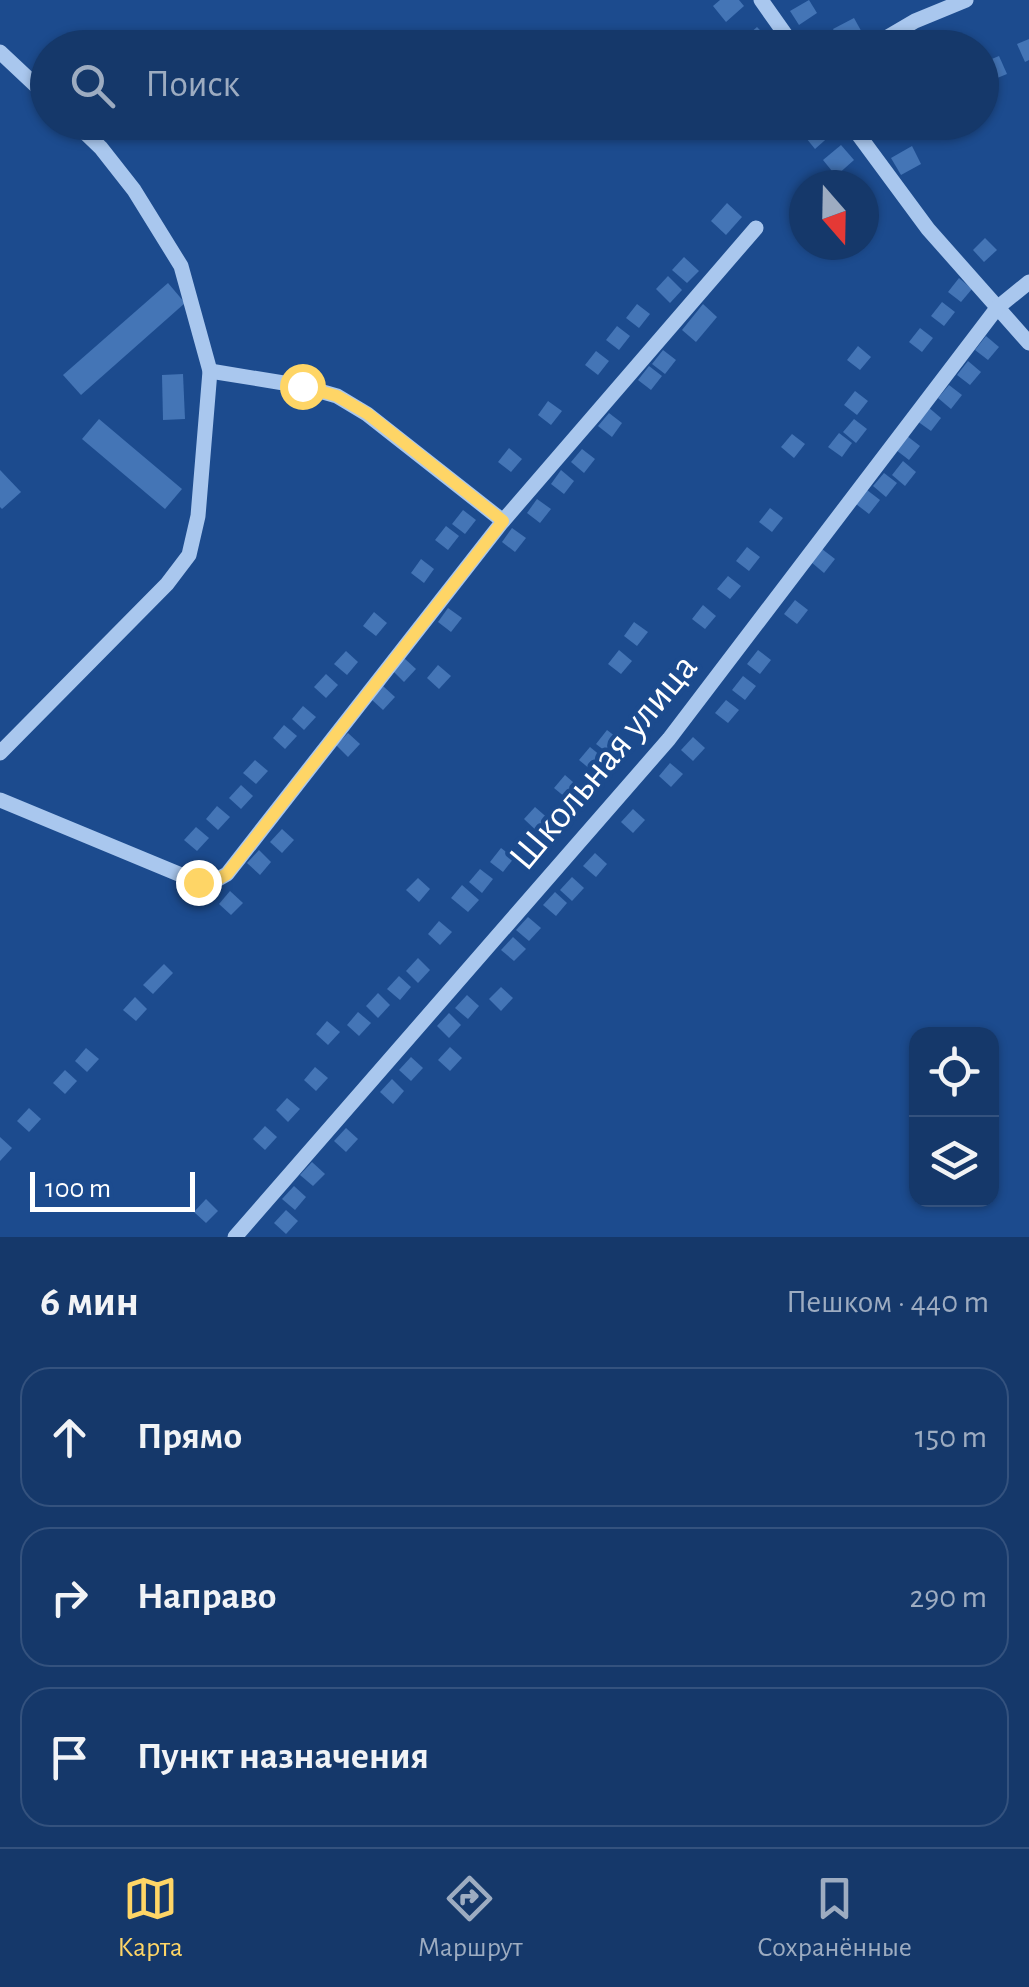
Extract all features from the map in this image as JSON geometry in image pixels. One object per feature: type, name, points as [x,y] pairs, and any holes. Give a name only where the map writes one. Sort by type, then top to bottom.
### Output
[{"type":"street","points":[[761,0],[782,30]]},
{"type":"street","points":[[900,30],[966,0]]},
{"type":"street","points":[[0,52],[30,80]]},
{"type":"street","points":[[0,753],[167,584],[189,555],[198,516],[210,371],[181,266],[134,190],[93,140]]},
{"type":"street","points":[[862,140],[928,229],[1029,343]]},
{"type":"street","points":[[0,800],[198,882],[213,882],[227,874],[503,521],[756,228]]},
{"type":"street","name":"Школьная улица","points":[[235,1237],[669,740],[997,308],[1029,282]]},
{"type":"street","points":[[210,371],[302,386],[337,396],[368,414],[503,521]]},
{"type":"building","points":[[720,0],[739,0],[744,6],[726,22],[713,6]]},
{"type":"building","points":[[809,0],[817,13],[799,25],[790,11]]},
{"type":"building","points":[[854,18],[861,30],[834,30]]},
{"type":"building","points":[[1029,39],[1029,60],[1025,62],[1017,44]]},
{"type":"building","points":[[999,56],[1007,74],[999,77]]},
{"type":"building","points":[[808,140],[825,140],[815,149]]},
{"type":"building","points":[[841,145],[854,160],[843,170],[831,170],[823,160]]},
{"type":"building","points":[[912,146],[921,164],[901,175],[891,158]]},
{"type":"building","points":[[727,203],[742,217],[726,235],[711,221]]},
{"type":"building","points":[[985,238],[997,250],[984,262],[973,250]]},
{"type":"building","points":[[684,257],[699,271],[687,283],[672,270]]},
{"type":"building","points":[[668,276],[682,290],[670,303],[656,289]]},
{"type":"building","points":[[959,278],[972,289],[961,302],[948,292]]},
{"type":"building","points":[[168,283],[185,303],[81,395],[63,375]]},
{"type":"building","points":[[942,302],[955,312],[944,326],[931,316]]},
{"type":"building","points":[[637,304],[650,314],[639,328],[626,318]]},
{"type":"building","points":[[703,304],[717,317],[696,342],[682,330]]},
{"type":"building","points":[[617,326],[630,336],[619,350],[606,340]]},
{"type":"building","points":[[920,328],[933,338],[922,352],[909,342]]},
{"type":"building","points":[[986,336],[999,347],[988,360],[975,350]]},
{"type":"building","points":[[858,346],[871,357],[860,370],[847,360]]},
{"type":"building","points":[[663,350],[676,360],[665,374],[652,364]]},
{"type":"building","points":[[596,351],[609,361],[598,375],[585,365]]},
{"type":"building","points":[[968,361],[981,372],[970,385],[957,375]]},
{"type":"building","points":[[649,366],[662,376],[651,390],[638,380]]},
{"type":"building","points":[[183,374],[185,419],[163,420],[162,375]]},
{"type":"building","points":[[949,385],[962,395],[951,409],[938,398]]},
{"type":"building","points":[[855,391],[868,401],[857,415],[844,405]]},
{"type":"building","points":[[548,401],[562,411],[551,425],[538,415]]},
{"type":"building","points":[[928,407],[941,418],[931,431],[917,421]]},
{"type":"building","points":[[609,413],[622,423],[612,437],[598,426]]},
{"type":"building","points":[[99,419],[182,489],[165,509],[82,439]]},
{"type":"building","points":[[854,419],[867,429],[856,443],[843,432]]},
{"type":"building","points":[[839,433],[852,443],[842,457],[828,447]]},
{"type":"building","points":[[792,434],[805,444],[794,458],[781,447]]},
{"type":"building","points":[[907,436],[920,446],[909,460],[896,450]]},
{"type":"building","points":[[509,448],[522,459],[511,472],[498,462]]},
{"type":"building","points":[[582,449],[595,459],[584,473],[571,462]]},
{"type":"building","points":[[903,461],[916,472],[905,486],[892,475]]},
{"type":"building","points":[[0,470],[21,492],[2,509],[0,507]]},
{"type":"building","points":[[561,470],[574,481],[564,494],[551,484]]},
{"type":"building","points":[[884,473],[897,483],[886,497],[873,486]]},
{"type":"building","points":[[867,490],[880,500],[869,514],[856,504]]},
{"type":"building","points":[[537,499],[551,509],[540,523],[527,513]]},
{"type":"building","points":[[770,508],[783,518],[772,532],[759,522]]},
{"type":"building","points":[[463,510],[476,520],[465,534],[452,524]]},
{"type":"building","points":[[446,526],[459,536],[448,550],[435,540]]},
{"type":"building","points":[[512,528],[526,538],[515,552],[502,542]]},
{"type":"building","points":[[747,547],[760,557],[749,571],[736,561]]},
{"type":"building","points":[[822,549],[835,559],[824,573],[811,562]]},
{"type":"building","points":[[421,559],[434,569],[424,583],[411,573]]},
{"type":"building","points":[[728,576],[741,586],[730,599],[717,589]]},
{"type":"building","points":[[795,600],[808,610],[797,624],[784,614]]},
{"type":"building","points":[[703,605],[716,616],[705,629],[692,619]]},
{"type":"building","points":[[448,608],[462,618],[451,632],[438,622]]},
{"type":"building","points":[[374,612],[387,623],[376,636],[363,626]]},
{"type":"building","points":[[634,622],[648,632],[637,646],[624,636]]},
{"type":"building","points":[[619,650],[632,661],[621,674],[608,664]]},
{"type":"building","points":[[758,650],[771,660],[760,674],[747,664]]},
{"type":"building","points":[[346,651],[358,662],[347,675],[334,664]]},
{"type":"building","points":[[404,658],[416,669],[404,682],[392,670]]},
{"type":"building","points":[[438,665],[451,676],[439,689],[427,678]]},
{"type":"building","points":[[326,674],[338,685],[326,698],[314,687]]},
{"type":"building","points":[[743,676],[756,686],[745,700],[732,690]]},
{"type":"building","points":[[383,686],[395,697],[383,710],[371,699]]},
{"type":"building","points":[[726,700],[739,710],[728,723],[715,713]]},
{"type":"building","points":[[303,706],[316,717],[304,730],[292,719]]},
{"type":"building","points":[[284,725],[297,736],[285,749],[273,738]]},
{"type":"building","points":[[607,730],[620,740],[609,754],[596,744]]},
{"type":"building","points":[[348,733],[360,744],[348,757],[336,745]]},
{"type":"building","points":[[693,737],[705,748],[693,761],[681,750]]},
{"type":"building","points":[[590,747],[607,761],[596,774],[579,760]]},
{"type":"building","points":[[255,760],[268,771],[256,784],[243,773]]},
{"type":"building","points":[[670,763],[683,774],[671,787],[659,776]]},
{"type":"building","points":[[565,775],[582,790],[571,802],[554,788]]},
{"type":"building","points":[[241,785],[253,796],[241,809],[229,798]]},
{"type":"building","points":[[217,806],[230,817],[218,830],[206,819]]},
{"type":"building","points":[[535,807],[551,821],[540,834],[524,819]]},
{"type":"building","points":[[633,809],[645,820],[633,833],[621,822]]},
{"type":"building","points":[[196,827],[209,838],[197,851],[184,840]]},
{"type":"building","points":[[282,829],[294,840],[282,853],[270,842]]},
{"type":"building","points":[[501,848],[514,858],[503,872],[490,862]]},
{"type":"building","points":[[259,850],[271,862],[260,875],[247,863]]},
{"type":"building","points":[[595,853],[607,864],[596,877],[583,866]]},
{"type":"building","points":[[480,869],[493,879],[482,893],[469,882]]},
{"type":"building","points":[[572,877],[584,888],[572,901],[560,890]]},
{"type":"building","points":[[418,878],[430,889],[419,902],[406,890]]},
{"type":"building","points":[[462,885],[479,900],[468,912],[451,898]]},
{"type":"building","points":[[230,891],[243,903],[231,915],[219,904]]},
{"type":"building","points":[[555,892],[567,903],[556,916],[543,905]]},
{"type":"building","points":[[528,917],[541,928],[529,941],[516,930]]},
{"type":"building","points":[[439,921],[452,932],[440,945],[428,934]]},
{"type":"building","points":[[513,937],[526,949],[514,961],[501,950]]},
{"type":"building","points":[[418,958],[430,970],[418,983],[406,971]]},
{"type":"building","points":[[164,964],[173,973],[153,994],[143,985]]},
{"type":"building","points":[[399,976],[411,987],[400,1000],[387,989]]},
{"type":"building","points":[[501,987],[513,998],[501,1011],[489,999]]},
{"type":"building","points":[[378,993],[390,1005],[378,1018],[366,1006]]},
{"type":"building","points":[[467,995],[479,1006],[468,1019],[455,1008]]},
{"type":"building","points":[[135,997],[147,1009],[136,1021],[123,1010]]},
{"type":"building","points":[[358,1012],[371,1023],[359,1036],[347,1025]]},
{"type":"building","points":[[449,1013],[461,1025],[449,1038],[437,1026]]},
{"type":"building","points":[[327,1021],[340,1032],[328,1045],[316,1034]]},
{"type":"building","points":[[450,1047],[462,1058],[450,1071],[438,1060]]},
{"type":"building","points":[[86,1048],[99,1059],[87,1072],[75,1061]]},
{"type":"building","points":[[411,1057],[423,1068],[411,1081],[399,1070]]},
{"type":"building","points":[[315,1067],[328,1078],[316,1091],[304,1080]]},
{"type":"building","points":[[65,1070],[77,1081],[65,1094],[53,1083]]},
{"type":"building","points":[[392,1079],[404,1091],[393,1104],[380,1092]]},
{"type":"building","points":[[287,1098],[300,1109],[288,1122],[276,1110]]},
{"type":"building","points":[[29,1108],[41,1119],[29,1132],[17,1121]]},
{"type":"building","points":[[265,1126],[277,1137],[265,1150],[253,1139]]},
{"type":"building","points":[[346,1128],[358,1139],[346,1152],[334,1141]]},
{"type":"building","points":[[0,1137],[12,1148],[0,1161]]},
{"type":"building","points":[[312,1162],[325,1174],[313,1186],[300,1175]]},
{"type":"building","points":[[294,1186],[306,1197],[295,1210],[282,1199]]},
{"type":"building","points":[[206,1199],[218,1211],[206,1223],[194,1212]]},
{"type":"building","points":[[286,1210],[298,1221],[286,1234],[274,1223]]},
{"type":"route","points":[[198,882],[213,882],[227,874],[503,521],[368,414],[337,396],[302,386]]}]
